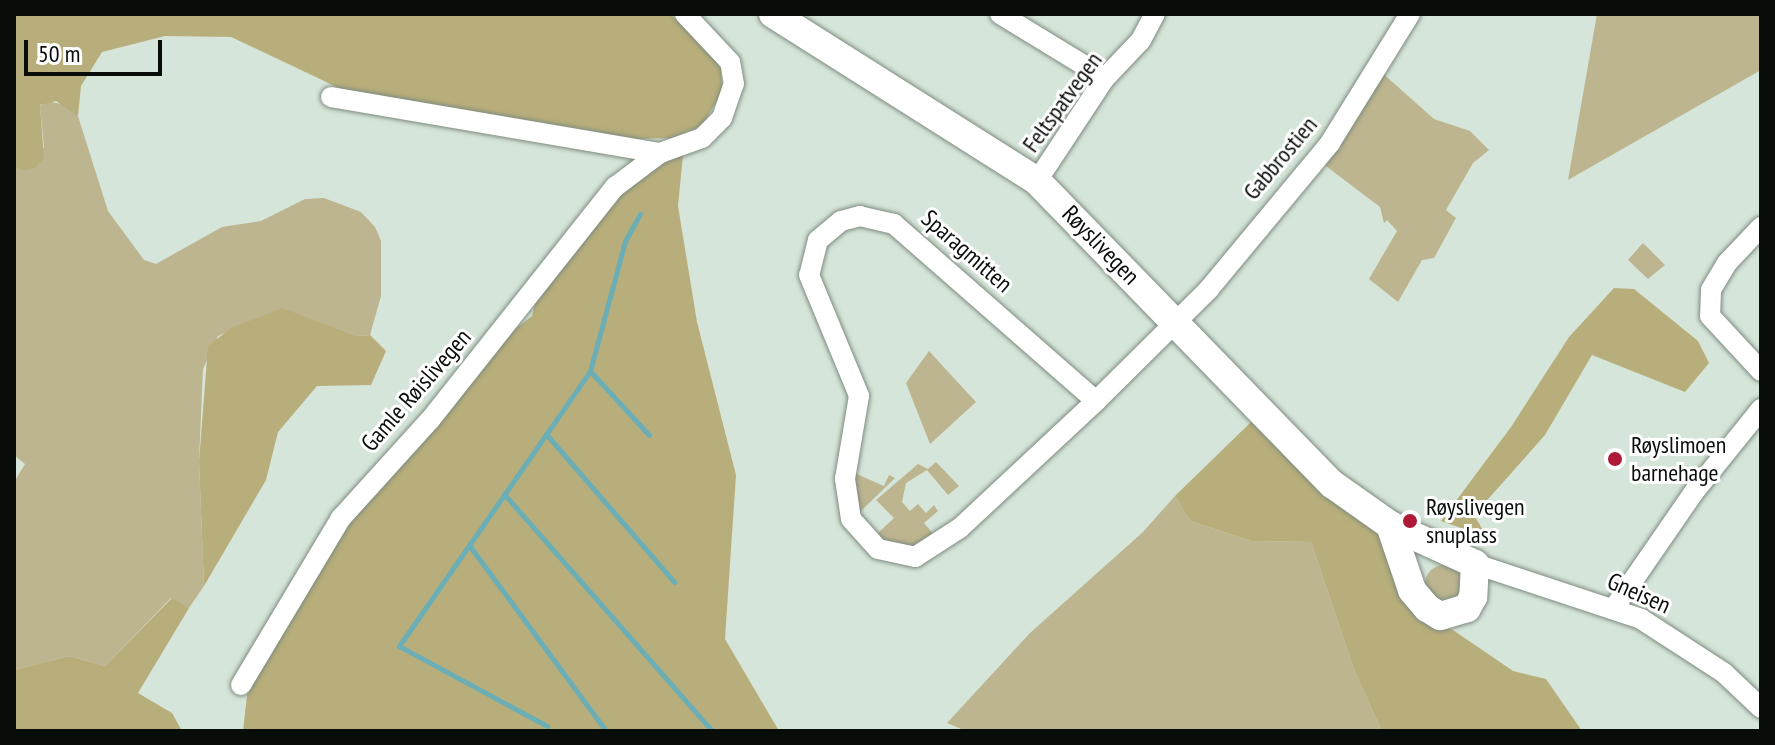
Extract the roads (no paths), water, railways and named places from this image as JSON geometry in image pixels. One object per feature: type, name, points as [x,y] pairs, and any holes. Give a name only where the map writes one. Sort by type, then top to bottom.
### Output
[{"type":"street","name":"Gamle Røislivegen","points":[[241,685],[341,518],[440,408],[615,187],[660,153],[702,138],[732,101],[730,62],[685,14]]},
{"type":"street","name":"Røyslivegen","points":[[773,14],[1037,181],[1332,484],[1390,525],[1475,564]]},
{"type":"street","points":[[1000,14],[1105,78]]},
{"type":"street","name":"Feltspatvegen","points":[[1037,181],[1105,78],[1141,40],[1155,14]]},
{"type":"street","name":"Gabbrostien","points":[[1176,324],[1330,143],[1410,14]]},
{"type":"street","name":"Gamle Røislivegen","points":[[331,97],[660,153]]},
{"type":"street","name":"Sparagmitten","points":[[1096,401],[894,224],[860,216],[841,221],[818,240],[809,275],[859,396],[846,497],[858,531],[878,549],[902,558],[929,552],[1096,401],[1176,324]]},
{"type":"street","points":[[1761,227],[1719,276],[1711,290],[1710,316],[1761,371]]},
{"type":"street","points":[[1614,608],[1686,503],[1761,409]]},
{"type":"street","points":[[1390,525],[1412,590],[1440,616],[1467,608],[1473,597],[1475,564]]},
{"type":"street","name":"Gneisen","points":[[1475,564],[1614,608],[1685,644],[1761,708]]},
{"type":"waterway","points":[[547,726],[399,646],[590,371],[625,241],[640,214]]},
{"type":"waterway","points":[[590,371],[649,435]]},
{"type":"waterway","points":[[546,434],[674,582]]},
{"type":"waterway","points":[[504,494],[712,731]]},
{"type":"waterway","points":[[469,545],[606,731]]},
{"type":"place","name":"Røyslimoen barnehage","points":[[1615,459]]},
{"type":"place","name":"Røyslivegen snuplass","points":[[1410,521]]}]
